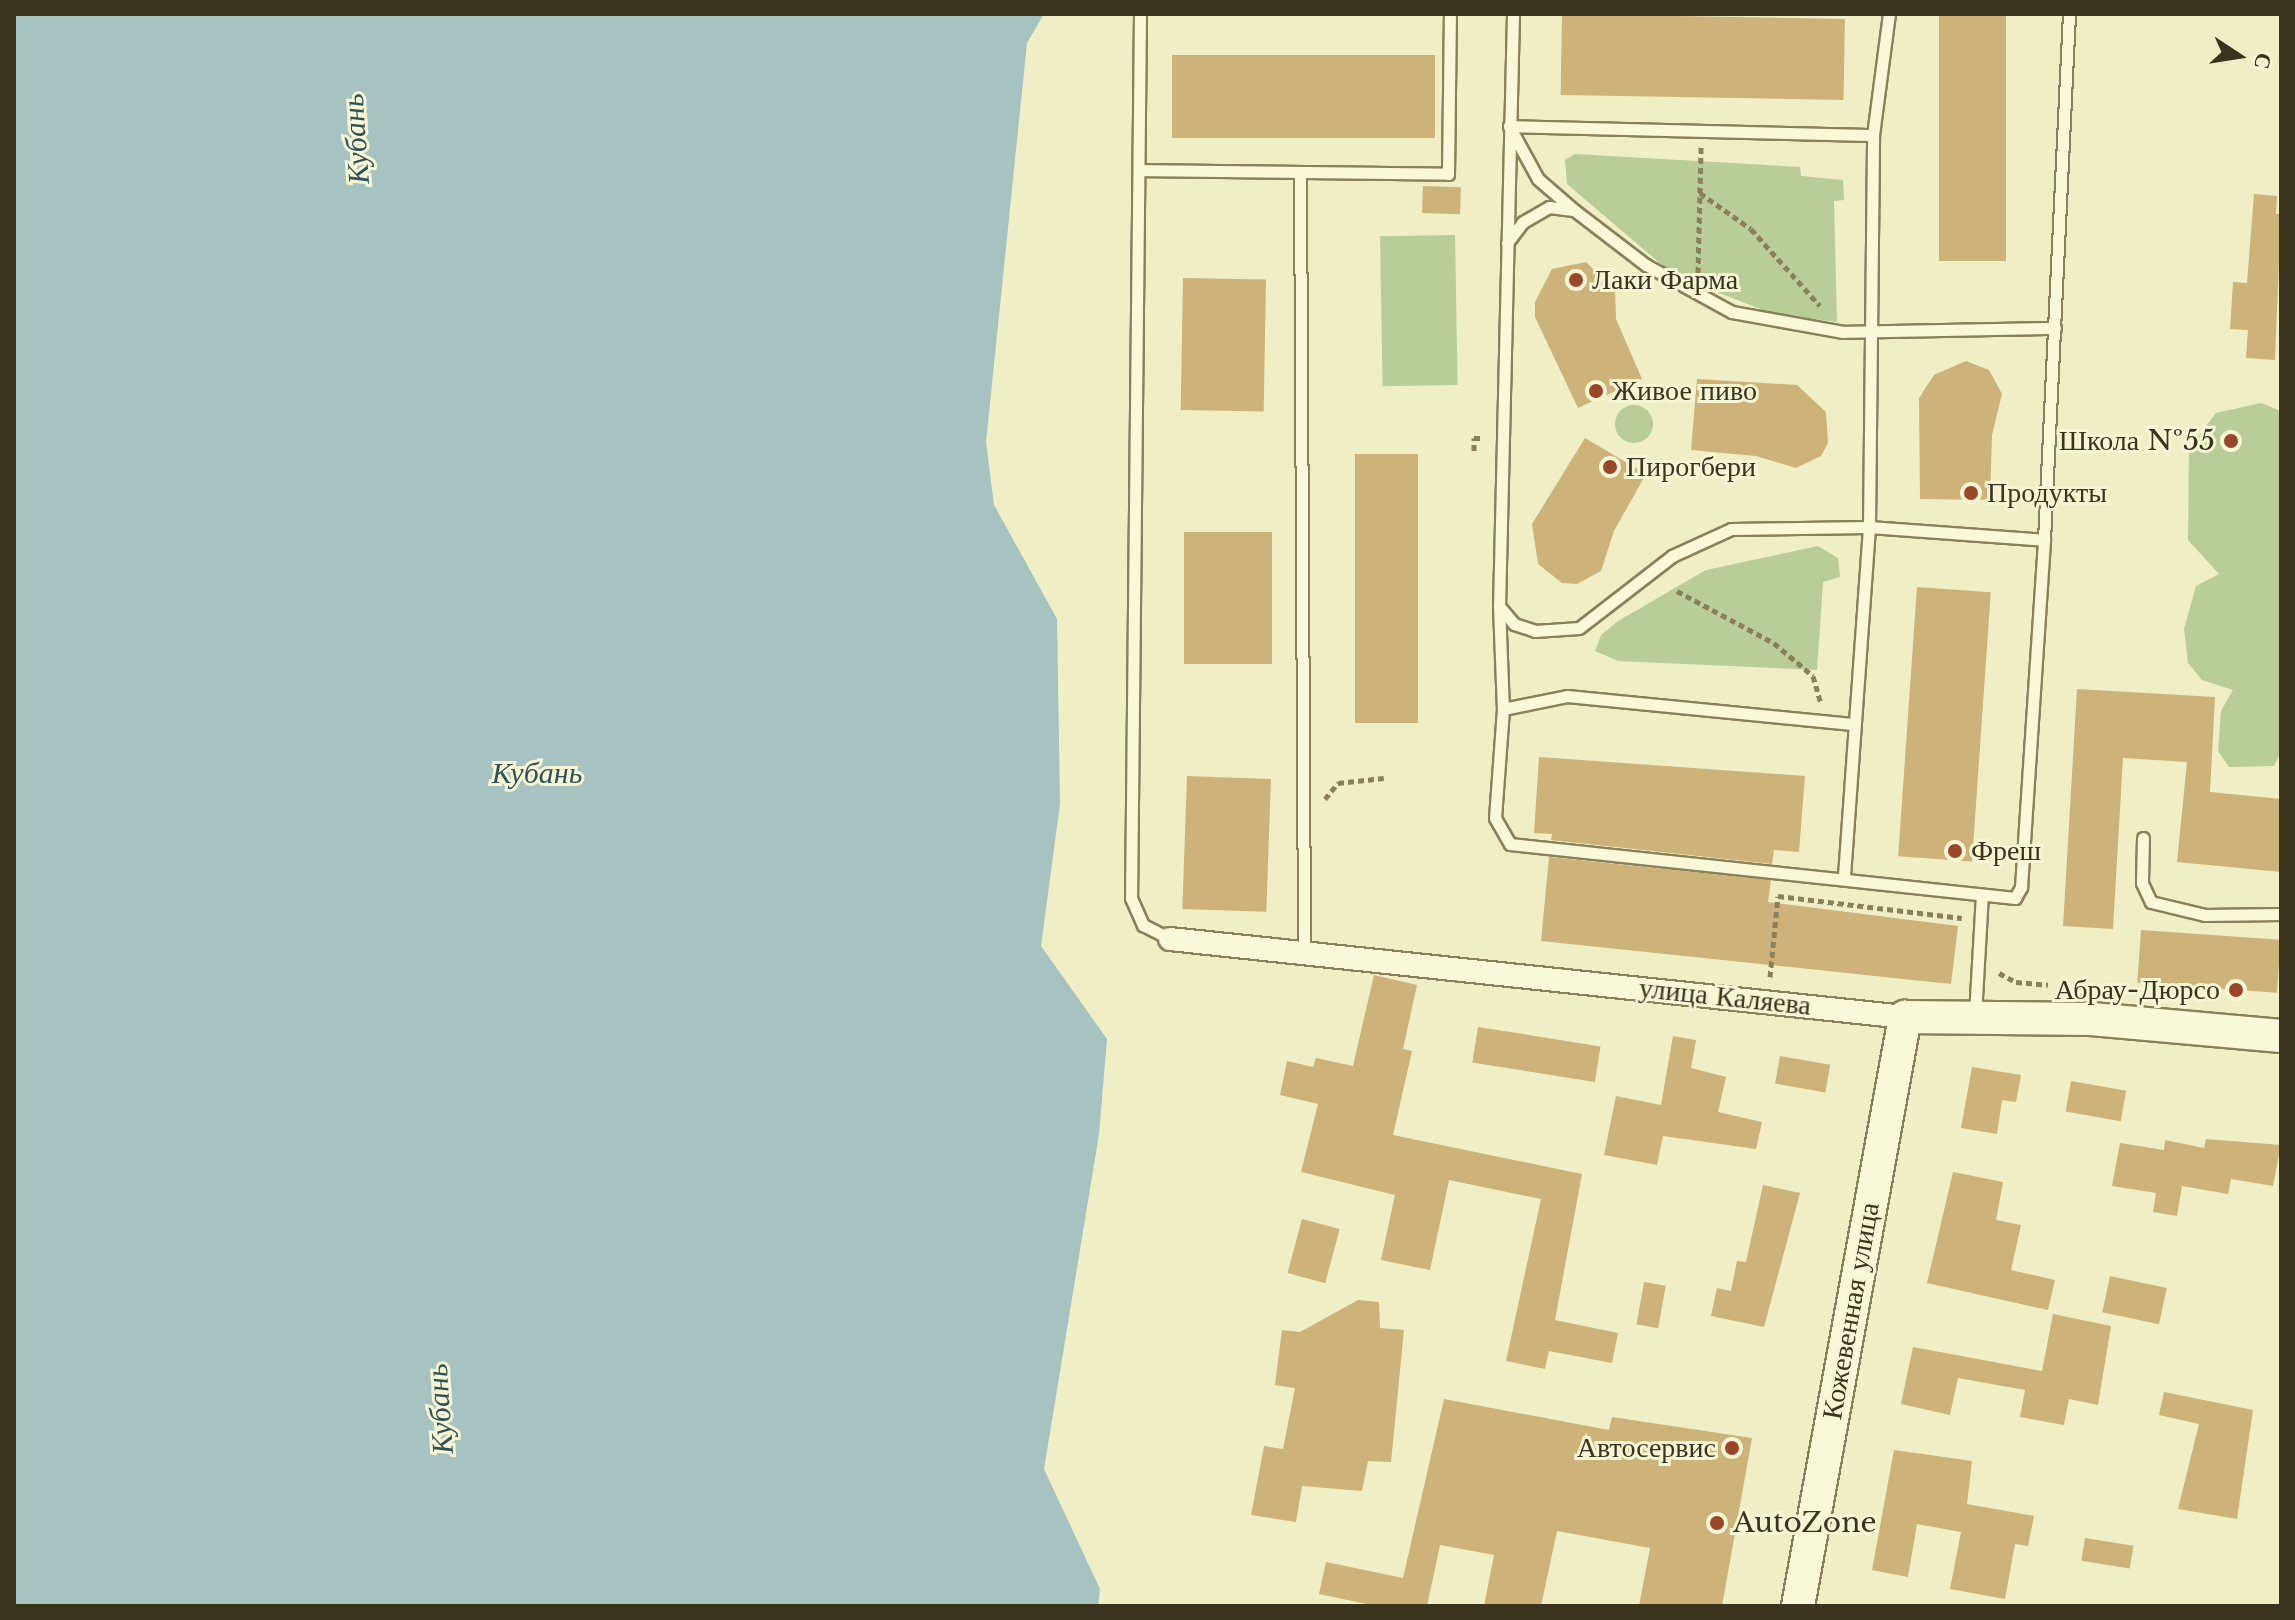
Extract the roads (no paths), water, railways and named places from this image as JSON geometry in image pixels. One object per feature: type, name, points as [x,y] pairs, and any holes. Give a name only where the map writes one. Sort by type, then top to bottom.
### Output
[{"type":"main road","name":"улица Каляева","points":[[1905,1017],[2091,1019],[2281,1036]]},
{"type":"main road","name":"Кожевенная улица","points":[[1798,1606],[1905,1017]]},
{"type":"street","name":"улица Каляева","points":[[1170,939],[1905,1017]]},
{"type":"lane","points":[[1140,14],[1131,898],[1143,925],[1170,939]]},
{"type":"lane","points":[[1139,170],[1300,177],[1448,174],[1450,14]]},
{"type":"lane","points":[[1513,14],[1499,606],[1503,709],[1495,818],[1510,844],[1524,850],[1844,876],[2015,898],[2021,887],[2044,540],[2069,14]]},
{"type":"lane","points":[[1844,876],[1869,527],[1873,135],[1889,14]]},
{"type":"lane","points":[[1509,126],[1873,135]]},
{"type":"lane","points":[[1509,126],[1538,179],[1574,210],[1697,297],[1774,322],[1843,332],[2055,328]]},
{"type":"lane","points":[[1300,177],[1304,951]]},
{"type":"lane","points":[[1507,243],[1523,222],[1549,207],[1574,210]]},
{"type":"lane","points":[[1499,606],[1514,624],[1556,634],[1579,628],[1672,556],[1731,529],[1869,527],[2044,540]]},
{"type":"lane","points":[[1503,709],[1567,696],[1855,724]]},
{"type":"lane","points":[[2143,838],[2142,883],[2151,902],[2205,915],[2281,914]]},
{"type":"lane","points":[[1975,1016],[1982,895]]},
{"type":"water","name":"Кубань","points":[[14,14],[1044,14],[1027,43],[986,442],[994,505],[1057,619],[1060,804],[1041,946],[1107,1039],[1099,1134],[1044,1469],[1100,1589],[1098,1606],[14,1606]]},
{"type":"place","name":"Лаки Фарма","points":[[1576,280]]},
{"type":"place","name":"Живое пиво","points":[[1596,391]]},
{"type":"place","name":"Школа №55","points":[[2231,441]]},
{"type":"place","name":"Пирогбери","points":[[1610,467]]},
{"type":"place","name":"Продукты","points":[[1971,493]]},
{"type":"place","name":"Фреш","points":[[1955,851]]},
{"type":"place","name":"Абрау-Дюрсо","points":[[2236,990]]},
{"type":"place","name":"Автосервис","points":[[1732,1448]]},
{"type":"place","name":"AutoZone","points":[[1717,1523]]}]
